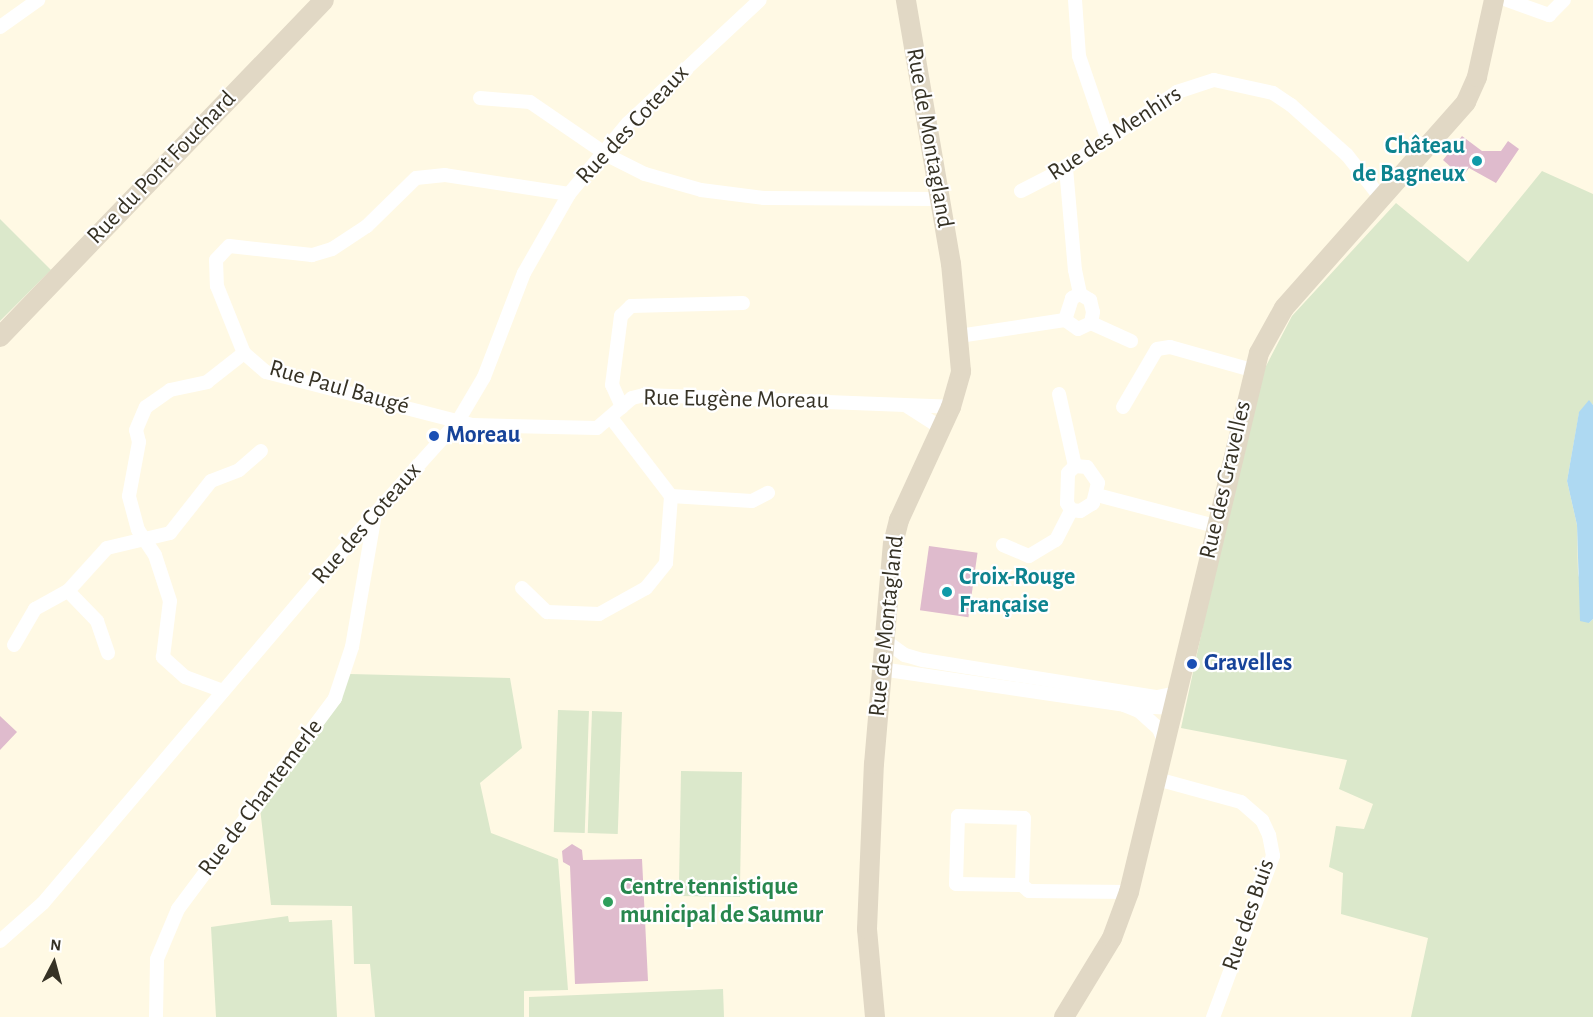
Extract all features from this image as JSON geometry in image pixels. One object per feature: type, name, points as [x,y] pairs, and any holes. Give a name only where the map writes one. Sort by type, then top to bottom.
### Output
[{"type":"street","points":[[0,27],[38,0]]},
{"type":"street","name":"Rue du Pont Fouchard","points":[[0,337],[324,0]]},
{"type":"street","name":"Rue des Coteaux","points":[[0,941],[43,903],[352,539],[458,421],[471,404],[524,273],[569,194],[603,152],[760,0]]},
{"type":"street","name":"Rue de Montagland","points":[[875,1017],[867,929],[883,655],[898,520],[951,407],[961,371],[959,336],[940,199],[906,0]]},
{"type":"street","points":[[1075,0],[1079,56],[1107,138]]},
{"type":"street","name":"Rue des Gravelles","points":[[1064,1017],[1112,938],[1129,892],[1166,744],[1252,370],[1284,308],[1466,102],[1477,77],[1494,0]]},
{"type":"street","points":[[1507,0],[1549,15],[1564,0]]},
{"type":"street","name":"Rue des Menhirs","points":[[1022,191],[1066,168],[1107,138],[1196,83],[1214,80],[1273,93],[1324,132],[1380,197]]},
{"type":"street","points":[[480,98],[530,102],[603,152],[645,174],[701,190],[787,199],[940,199]]},
{"type":"street","points":[[1066,168],[1080,294]]},
{"type":"street","name":"Rue Paul Baugé","points":[[458,421],[278,376],[244,353],[213,268],[229,246],[291,254],[332,249],[368,226],[405,185],[430,176],[569,194]]},
{"type":"street","points":[[1065,320],[1072,298],[1080,294]]},
{"type":"street","points":[[1080,294],[1090,300],[1091,323]]},
{"type":"street","points":[[622,406],[612,385],[621,316],[631,306],[743,303]]},
{"type":"street","points":[[959,336],[1065,320],[1078,329],[1091,323],[1131,341]]},
{"type":"street","points":[[1123,407],[1157,348],[1170,347],[1252,370]]},
{"type":"street","points":[[223,691],[185,677],[163,657],[170,601],[147,540],[138,530],[129,496],[140,415],[154,397],[207,382],[244,353]]},
{"type":"street","points":[[1059,394],[1075,466]]},
{"type":"street","name":"Rue Eugène Moreau","points":[[458,421],[472,425],[505,423],[597,428],[612,419],[622,406],[644,395],[951,407]]},
{"type":"street","name":"Rue Eugène Moreau","points":[[471,404],[485,416],[505,423]]},
{"type":"street","points":[[907,406],[941,428]]},
{"type":"street","points":[[522,588],[548,612],[599,614],[617,608],[646,588],[666,563],[671,496],[612,419]]},
{"type":"street","points":[[14,645],[35,609],[68,591],[107,549],[147,540],[180,525],[211,481],[239,470],[261,451]]},
{"type":"street","points":[[1075,466],[1087,467],[1095,474],[1097,495],[1087,507],[1071,510],[1067,502],[1068,473],[1075,466]]},
{"type":"street","points":[[671,496],[752,501],[768,493]]},
{"type":"street","points":[[1097,495],[1215,526]]},
{"type":"street","points":[[1003,545],[1029,556],[1056,540],[1071,510]]},
{"type":"street","name":"Rue de Chantemerle","points":[[156,1017],[154,984],[163,937],[178,909],[335,698],[352,646],[375,514]]},
{"type":"street","points":[[352,539],[366,558]]},
{"type":"street","name":"Rue de Chantemerle","points":[[352,539],[363,575]]},
{"type":"street","points":[[335,559],[356,558],[363,575]]},
{"type":"street","points":[[68,591],[97,621],[108,653]]},
{"type":"street","points":[[883,655],[1176,701]]},
{"type":"street","points":[[883,655],[1124,705],[1176,701]]},
{"type":"street","points":[[1124,705],[1146,717],[1166,744]]},
{"type":"street","name":"Rue des Buis","points":[[1157,779],[1241,802],[1262,820],[1269,835],[1273,856],[1213,1017]]},
{"type":"street","points":[[1022,885],[1024,818],[958,816],[956,884],[1022,885],[1029,891],[1129,892]]},
{"type":"green space","points":[[1542,171],[1593,194],[1593,405],[1589,401],[1579,413],[1567,481],[1577,525],[1578,573],[1589,623],[1593,619],[1593,1017],[1411,1017],[1428,938],[1341,914],[1343,873],[1329,867],[1336,826],[1364,829],[1373,804],[1339,789],[1347,760],[1181,728],[1254,389],[1292,316],[1396,203],[1468,262]]},
{"type":"green space","points":[[0,219],[51,270],[0,321]]},
{"type":"green space","points":[[350,674],[510,678],[522,748],[480,783],[491,833],[558,859],[568,990],[524,991],[524,1017],[375,1017],[370,964],[354,964],[352,906],[271,905],[260,808]]},
{"type":"green space","points":[[558,710],[589,711],[585,833],[554,832]]},
{"type":"green space","points":[[592,711],[622,712],[618,834],[588,833]]},
{"type":"green space","points":[[681,771],[742,772],[740,897],[679,896]]},
{"type":"green space","points":[[288,916],[289,922],[332,920],[337,1017],[216,1017],[211,927]]},
{"type":"green space","points":[[723,989],[724,1017],[529,1017],[529,997]]},
{"type":"water","points":[[1589,400],[1593,405],[1593,619],[1589,623],[1580,621],[1577,525],[1567,481],[1579,412]]},
{"type":"building","name":"Château de Bagneux","points":[[1462,136],[1482,151],[1501,151],[1508,141],[1519,149],[1496,183],[1469,168],[1462,177],[1443,160]]},
{"type":"building","name":"Croix-Rouge Française","points":[[929,546],[978,553],[968,617],[920,610]]},
{"type":"building","points":[[0,716],[17,732],[0,750]]},
{"type":"building","name":"Centre tennistique municipal de Saumur","points":[[572,844],[582,850],[583,860],[642,859],[648,981],[575,984],[570,866],[563,862],[562,851]]},
{"type":"place","name":"Château de Bagneux","points":[[1477,161]]},
{"type":"place","name":"Moreau","points":[[434,436]]},
{"type":"place","name":"Croix-Rouge Française","points":[[947,592]]},
{"type":"place","name":"Gravelles","points":[[1192,664]]},
{"type":"place","name":"Centre tennistique municipal de Saumur","points":[[608,902]]}]
